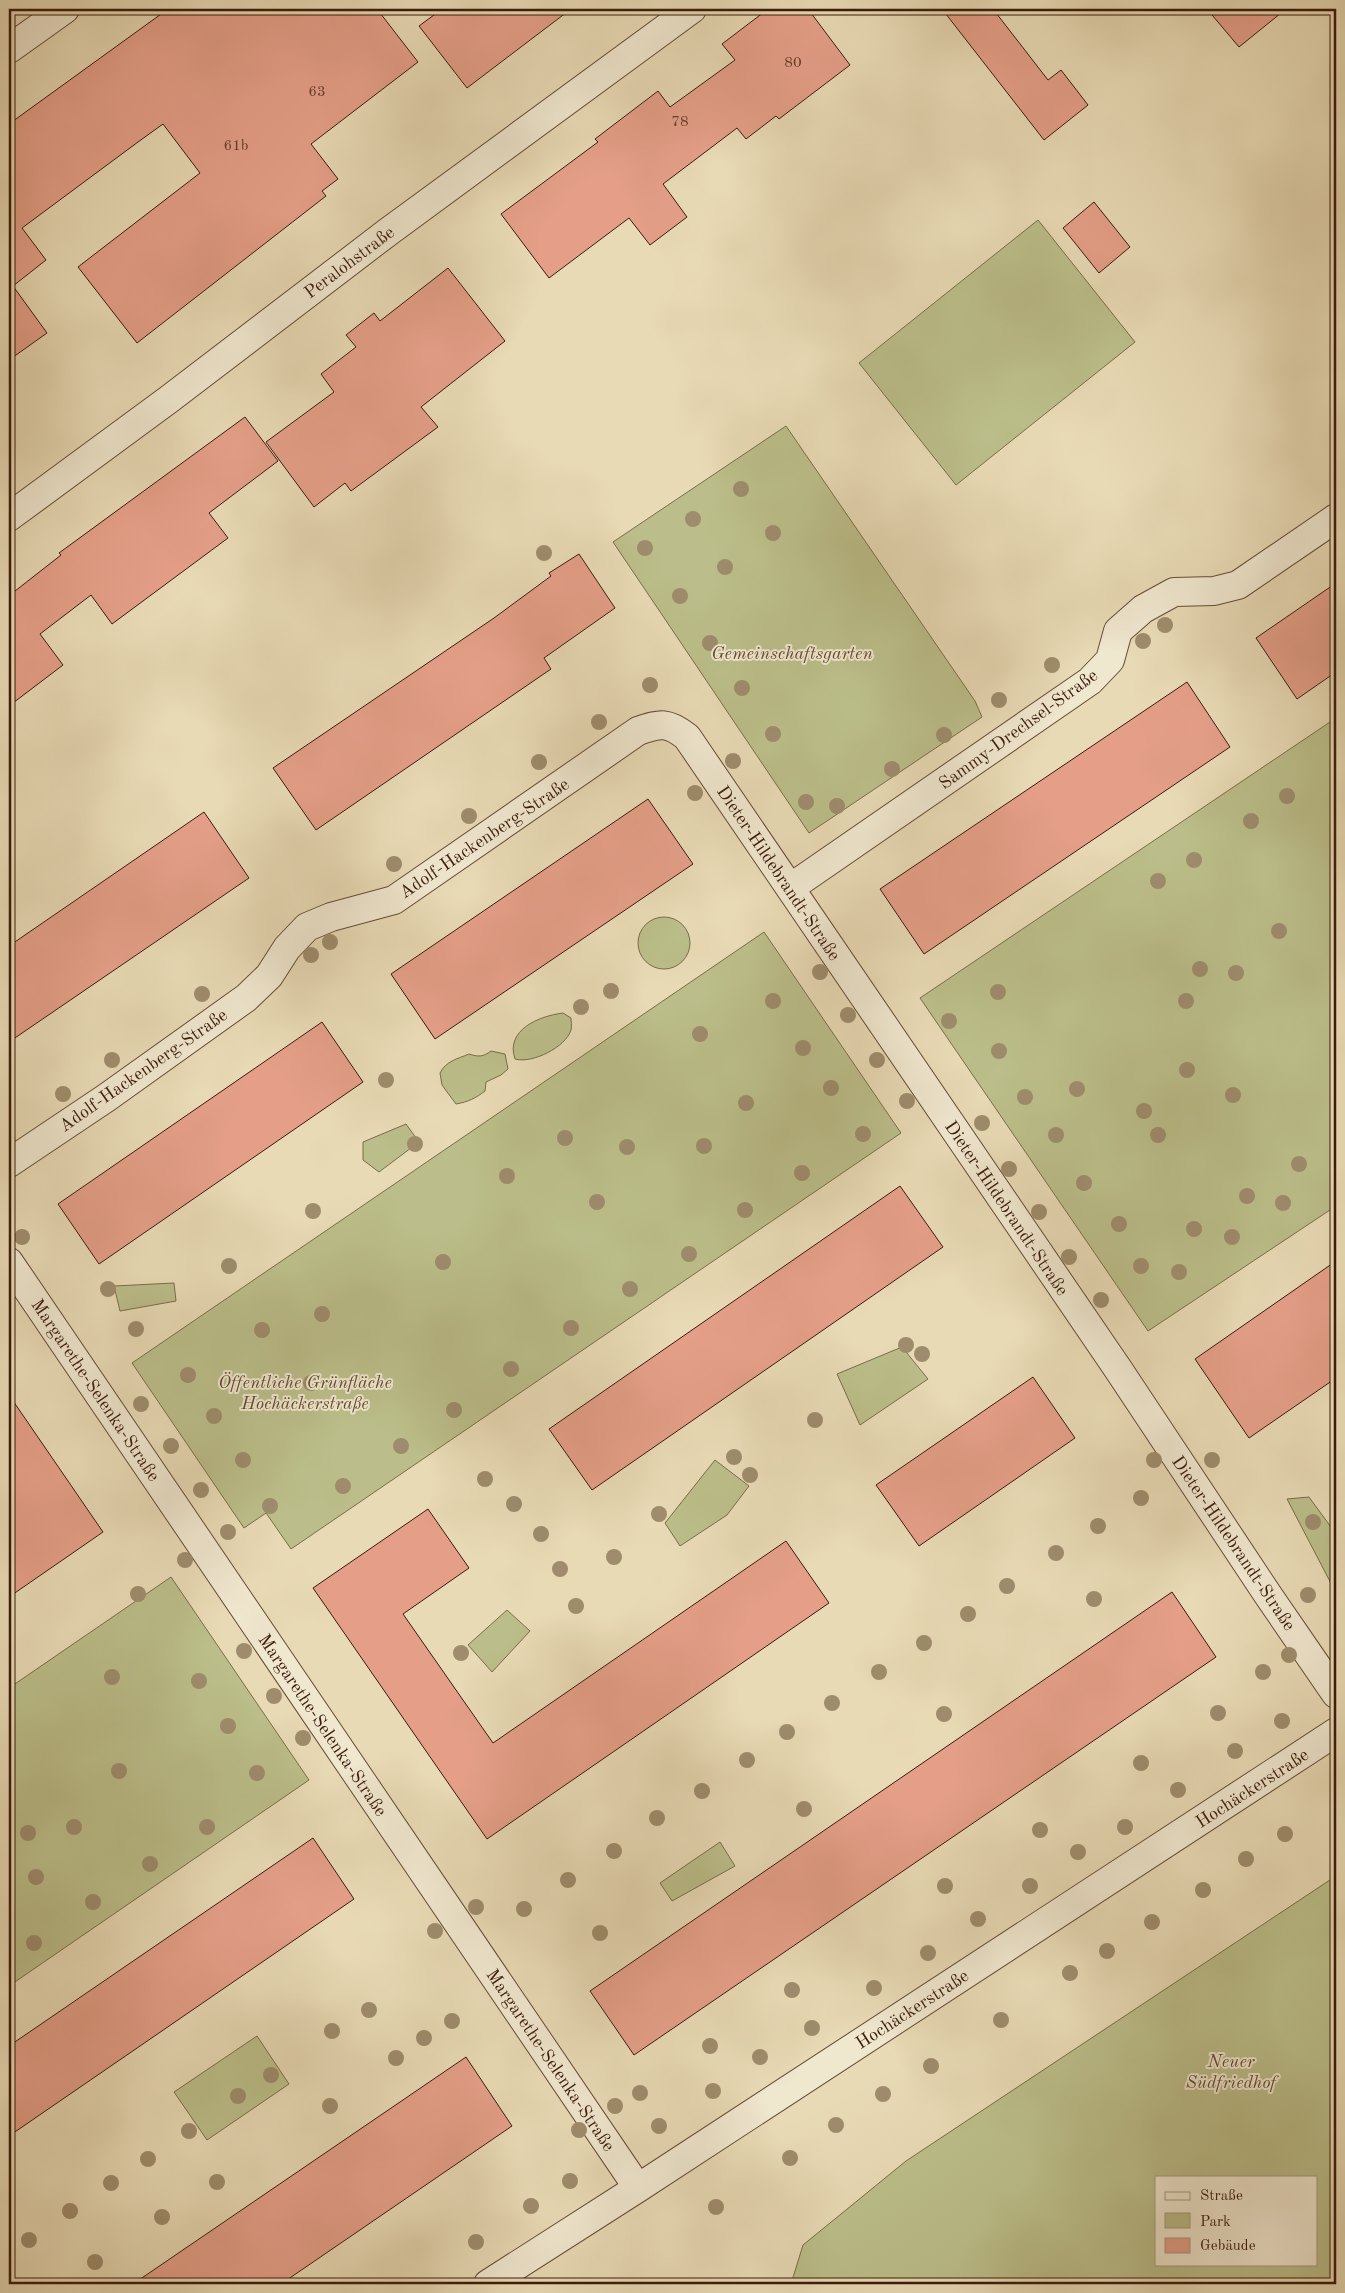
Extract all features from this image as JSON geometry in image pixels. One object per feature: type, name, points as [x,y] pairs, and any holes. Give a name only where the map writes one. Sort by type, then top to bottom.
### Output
[{"type":"street","points":[[9,49],[65,9]]},
{"type":"street","name":"Peralohstraße","points":[[9,517],[176,394],[388,232],[692,9]]},
{"type":"street","name":"Sammy-Drechsel-Straße","points":[[790,888],[1090,681],[1110,660],[1118,631],[1143,609],[1174,592],[1214,591],[1238,585],[1336,518]]},
{"type":"street","name":"Adolf-Hackenberg-Straße","points":[[9,1163],[98,1103],[246,998],[269,976],[287,948],[307,927],[331,917],[394,900],[638,731],[655,725],[673,726]]},
{"type":"street","name":"Dieter-Hildebrandt-Straße","points":[[673,726],[687,737],[1118,1369],[1257,1579],[1336,1694]]},
{"type":"street","name":"Margarethe-Selenka-Straße","points":[[9,1262],[638,2188]]},
{"type":"street","name":"Hochäckerstraße","points":[[488,2284],[1336,1732]]},
{"type":"green space","points":[[1038,220],[1135,342],[956,485],[859,363]]},
{"type":"green space","name":"Gemeinschaftsgarten","points":[[786,426],[975,701],[982,717],[809,833],[613,542]]},
{"type":"green space","points":[[1336,718],[1336,1206],[1148,1331],[920,998]]},
{"type":"green space","points":[[664,917],[674,919],[682,925],[688,933],[690,943],[688,953],[682,961],[674,967],[664,969],[654,967],[646,961],[640,953],[638,943],[640,933],[646,925],[654,919]]},
{"type":"green space","name":"Öffentliche Grünfläche Hochäckerstraße","points":[[764,932],[901,1133],[291,1549],[266,1513],[244,1528],[132,1363]]},
{"type":"green space","points":[[563,1013],[571,1018],[571,1030],[563,1042],[539,1057],[522,1060],[515,1059],[513,1049],[519,1032],[526,1026],[544,1017]]},
{"type":"green space","points":[[491,1051],[505,1054],[508,1069],[501,1075],[486,1082],[485,1091],[475,1098],[456,1104],[442,1085],[440,1073],[442,1069],[452,1061],[469,1054],[480,1056]]},
{"type":"green space","points":[[406,1124],[419,1142],[379,1172],[363,1160],[363,1142]]},
{"type":"green space","points":[[174,1283],[176,1301],[120,1311],[114,1286]]},
{"type":"green space","points":[[902,1347],[928,1379],[860,1425],[837,1374]]},
{"type":"green space","points":[[715,1460],[749,1486],[727,1515],[680,1546],[665,1523]]},
{"type":"green space","points":[[1309,1497],[1336,1534],[1336,1593],[1287,1499]]},
{"type":"green space","points":[[171,1577],[309,1780],[9,1986],[9,1688]]},
{"type":"green space","points":[[507,1610],[530,1631],[492,1672],[468,1645]]},
{"type":"green space","points":[[720,1842],[735,1866],[672,1901],[660,1883]]},
{"type":"green space","name":"Neuer Südfriedhof","points":[[1336,1876],[1336,2284],[791,2284],[803,2245],[906,2161]]},
{"type":"green space","points":[[257,2036],[289,2084],[207,2140],[174,2092]]},
{"type":"building","points":[[168,9],[377,9],[418,62],[311,144],[338,179],[322,191],[326,196],[137,343],[78,267],[200,173],[163,124],[138,142],[22,228],[46,260],[13,286],[47,333],[9,360],[9,124]]},
{"type":"building","points":[[442,9],[571,9],[467,88],[419,26]]},
{"type":"building","points":[[768,9],[808,9],[850,65],[779,119],[776,116],[746,139],[737,128],[663,184],[687,217],[650,245],[629,218],[549,278],[501,214],[598,142],[595,139],[658,91],[670,107],[735,60],[722,44]]},
{"type":"building","points":[[942,9],[993,9],[1048,80],[1061,70],[1088,105],[1044,140]]},
{"type":"building","points":[[1207,9],[1286,9],[1239,47]]},
{"type":"building","points":[[1094,202],[1130,247],[1099,273],[1063,228]]},
{"type":"building","points":[[448,268],[505,341],[421,407],[438,427],[351,491],[345,483],[314,507],[266,442],[334,392],[321,374],[356,347],[346,335],[374,313],[380,321]]},
{"type":"building","points":[[245,417],[278,461],[209,513],[228,538],[112,624],[91,595],[40,634],[63,665],[9,706],[9,594],[61,555],[59,553]]},
{"type":"building","points":[[579,554],[615,608],[544,658],[551,669],[316,830],[273,768],[494,618],[551,576],[549,573]]},
{"type":"building","points":[[1336,583],[1336,672],[1297,699],[1256,638]]},
{"type":"building","points":[[1187,682],[1230,747],[924,954],[880,889]]},
{"type":"building","points":[[648,799],[693,864],[435,1039],[391,974]]},
{"type":"building","points":[[204,812],[249,878],[9,1042],[9,946]]},
{"type":"building","points":[[322,1022],[363,1082],[99,1264],[58,1204]]},
{"type":"building","points":[[900,1186],[943,1247],[592,1490],[549,1429]]},
{"type":"building","points":[[1336,1261],[1336,1378],[1249,1438],[1195,1359]]},
{"type":"building","points":[[1033,1377],[1075,1438],[919,1546],[876,1485]]},
{"type":"building","points":[[9,1395],[103,1532],[9,1597]]},
{"type":"building","points":[[428,1509],[469,1568],[403,1614],[493,1743],[786,1541],[829,1603],[487,1839],[313,1588]]},
{"type":"building","points":[[1172,1592],[1216,1657],[634,2055],[590,1991]]},
{"type":"building","points":[[313,1838],[354,1899],[9,2136],[9,2046]]},
{"type":"building","points":[[466,2057],[512,2126],[281,2284],[133,2284]]}]
